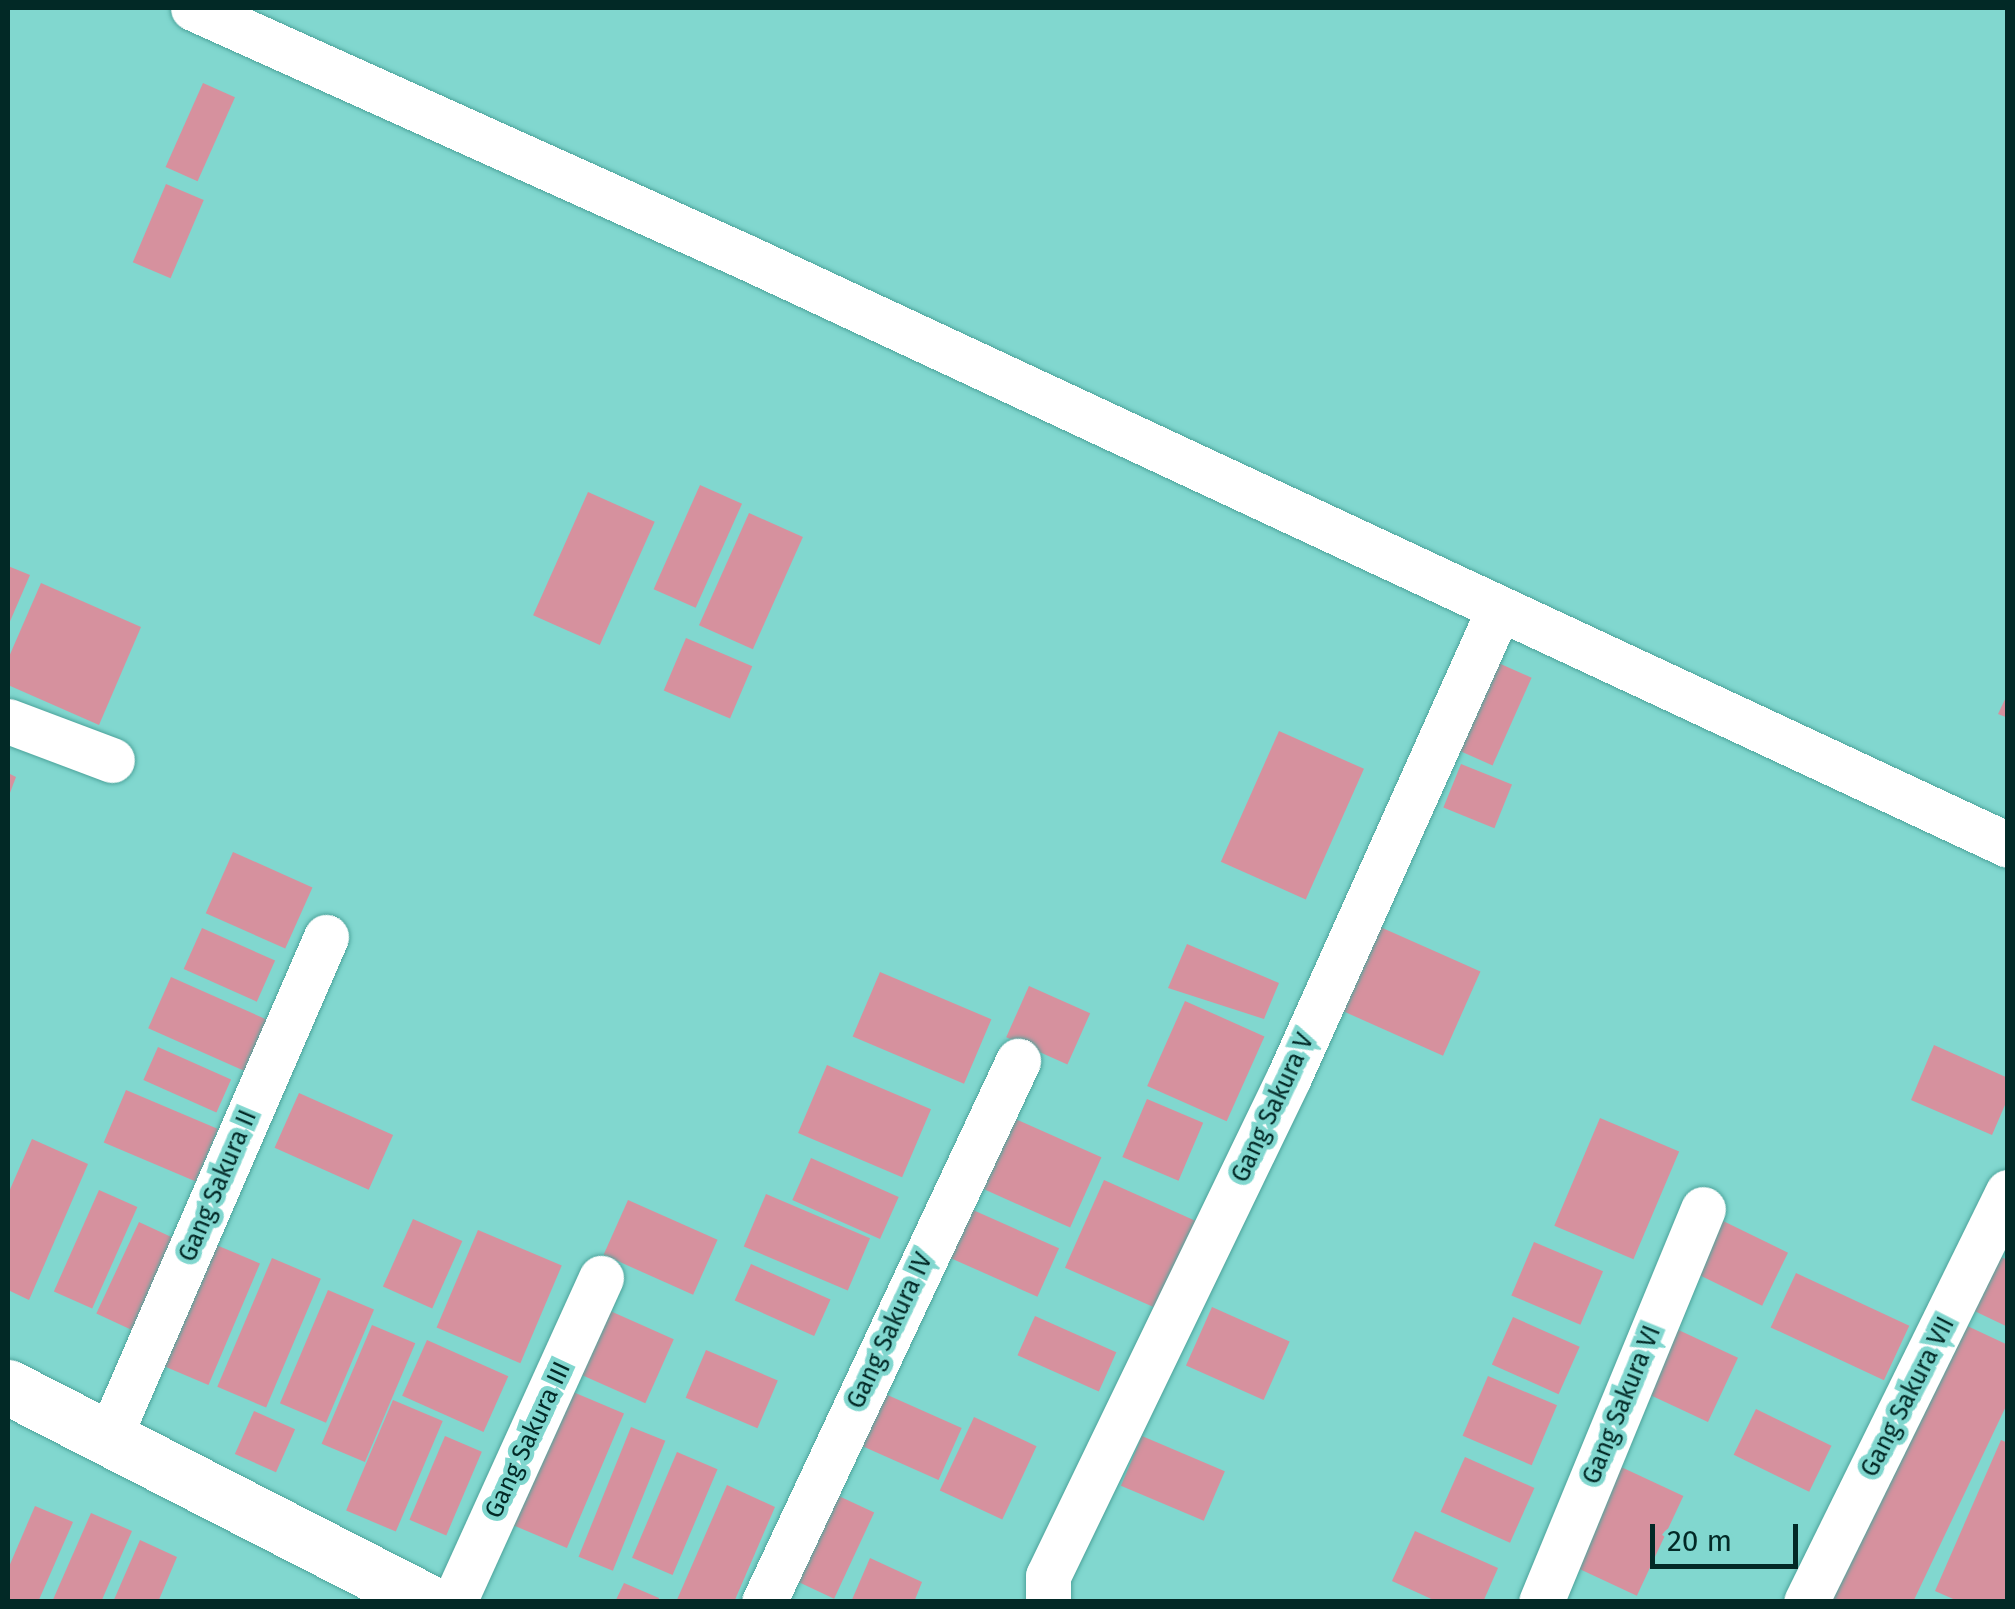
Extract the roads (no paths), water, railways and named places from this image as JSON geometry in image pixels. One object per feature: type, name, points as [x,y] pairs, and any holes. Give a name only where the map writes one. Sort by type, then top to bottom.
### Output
[{"type":"street","points":[[193,8],[746,256],[1498,611],[2008,845]]},
{"type":"street","name":"Gang Sakura V","points":[[1048,1602],[1048,1576],[1289,1078],[1498,611]]},
{"type":"street","points":[[8,721],[112,760]]},
{"type":"street","name":"Gang Sakura II","points":[[110,1435],[326,937]]},
{"type":"street","name":"Gang Sakura IV","points":[[764,1602],[1018,1061]]},
{"type":"street","name":"Gang Sakura VII","points":[[1806,1602],[2008,1192]]},
{"type":"street","name":"Gang Sakura VI","points":[[1541,1602],[1702,1210]]},
{"type":"street","name":"Gang Sakura III","points":[[454,1602],[602,1278]]},
{"type":"street","points":[[8,1386],[429,1602]]}]
